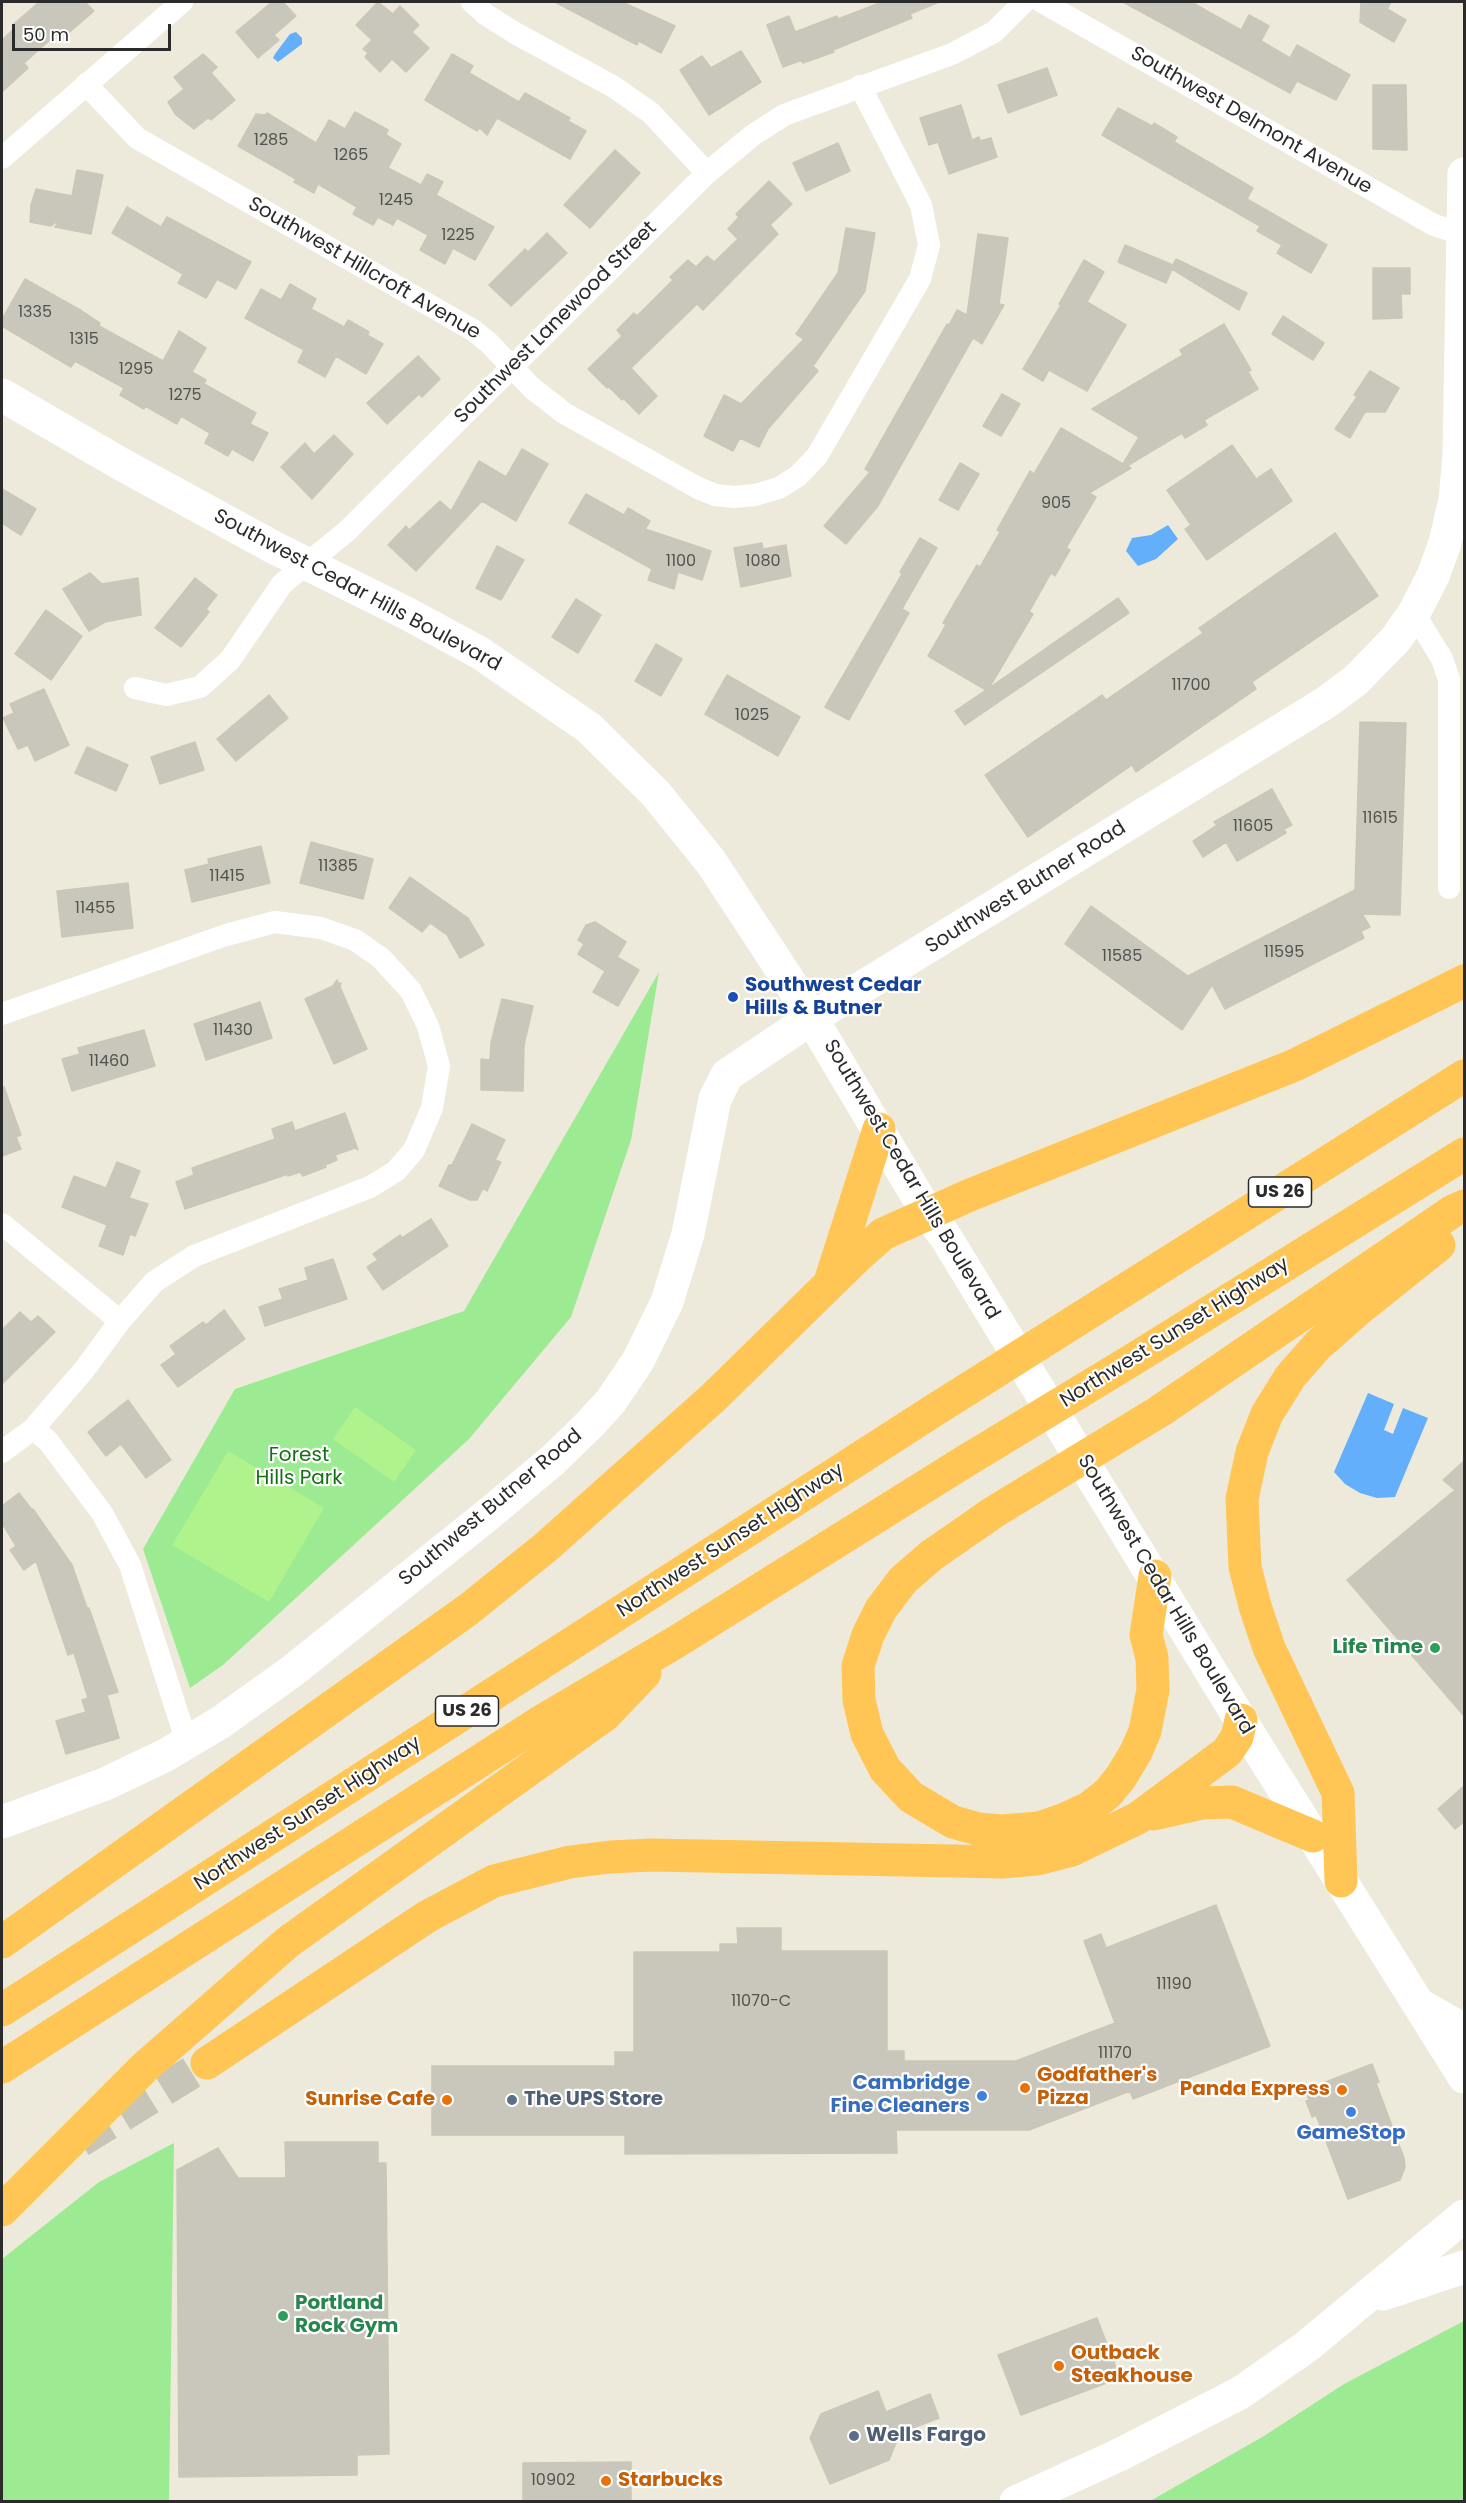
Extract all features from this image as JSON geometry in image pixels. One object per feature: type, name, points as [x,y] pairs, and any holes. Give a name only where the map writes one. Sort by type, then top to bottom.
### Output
[{"type":"highway","points":[[2,1942],[469,1609],[546,1547],[714,1397],[856,1258],[884,1234],[1295,1065],[1464,981]]},
{"type":"highway","name":"Northwest Sunset Highway","points":[[2,2010],[933,1411],[1464,1076]]},
{"type":"highway","points":[[829,1285],[879,1129]]},
{"type":"highway","name":"Northwest Sunset Highway","points":[[2,2067],[542,1721],[676,1642],[964,1461],[1129,1362],[1464,1154]]},
{"type":"highway","points":[[1155,1576],[1146,1635],[1152,1658],[1153,1690],[1145,1731],[1121,1777],[1108,1793],[1089,1808],[1039,1828],[1002,1831],[978,1829],[953,1822],[911,1797],[885,1769],[867,1734],[859,1700],[858,1666],[868,1635],[881,1609],[903,1580],[932,1555],[994,1512],[1160,1411],[1453,1211],[1464,1206]]},
{"type":"highway","points":[[1341,1881],[1338,1794],[1269,1648],[1255,1606],[1245,1567],[1242,1499],[1252,1452],[1263,1424],[1290,1377],[1318,1345],[1359,1309],[1464,1225]]},
{"type":"highway","points":[[2,2210],[145,2067],[288,1942],[605,1715],[676,1642]]},
{"type":"highway","points":[[207,2063],[428,1916],[494,1881],[580,1861],[652,1855],[1002,1862],[1037,1859],[1072,1850],[1138,1818],[1227,1752],[1237,1737],[1241,1720]]},
{"type":"highway","points":[[1138,1818],[1202,1803],[1232,1802],[1313,1836]]},
{"type":"main road","name":"Southwest Butner Road","points":[[2,1822],[105,1784],[187,1743],[291,1672],[553,1460],[610,1401],[638,1361],[657,1326],[676,1277],[688,1234],[715,1099],[723,1082],[739,1065],[1325,703],[1355,681],[1396,639],[1414,613],[1433,576],[1445,543],[1455,500],[1464,328],[1462,234],[1464,174]]},
{"type":"main road","name":"Southwest Cedar Hills Boulevard","points":[[2,395],[121,464],[480,653],[589,728],[656,794],[697,844],[733,895],[812,1018],[928,1214],[951,1246],[1241,1720],[1464,2077]]},
{"type":"main road","points":[[1419,2005],[1464,2030]]},
{"type":"main road","points":[[1016,2502],[1119,2455],[1240,2393],[1306,2347],[1367,2299],[1464,2216]]},
{"type":"main road","points":[[1367,2299],[1464,2267]]},
{"type":"street","points":[[2,158],[182,2]]},
{"type":"street","points":[[472,2],[485,14],[515,33],[614,87],[651,113],[707,173]]},
{"type":"street","name":"Southwest Lanewood Street","points":[[135,688],[166,695],[200,687],[230,660],[282,584],[347,531],[707,173],[753,135],[784,115],[952,54],[994,32],[1024,2]]},
{"type":"street","name":"Southwest Delmont Avenue","points":[[1042,2],[1434,225],[1462,234]]},
{"type":"street","name":"Southwest Hillcroft Avenue","points":[[86,84],[137,138],[473,330],[548,402],[698,488],[715,495],[734,497],[755,495],[779,488],[798,476],[817,456],[920,279],[929,245],[921,205],[860,86]]},
{"type":"street","points":[[1414,613],[1442,659],[1449,679],[1449,888]]},
{"type":"street","points":[[2,1014],[226,935],[275,922],[321,928],[355,940],[381,958],[411,991],[428,1026],[439,1066],[432,1108],[414,1149],[396,1171],[370,1187],[194,1256],[154,1282],[120,1321],[84,1370],[33,1429],[2,1452]]},
{"type":"street","points":[[2,1224],[120,1321]]},
{"type":"street","points":[[33,1429],[48,1441],[102,1513],[130,1565],[187,1743]]},
{"type":"green space","name":"Forest Hills Park","points":[[659,972],[631,1140],[571,1317],[469,1439],[223,1665],[190,1688],[143,1549],[235,1389],[464,1311]]},
{"type":"green space","points":[[355,1407],[416,1450],[394,1482],[333,1439]]},
{"type":"green space","points":[[228,1451],[324,1508],[269,1602],[172,1545]]},
{"type":"green space","points":[[174,2143],[169,2501],[2,2501],[2,2259],[99,2182]]},
{"type":"green space","points":[[1464,2321],[1464,2501],[1150,2501],[1264,2436],[1344,2384]]},
{"type":"water","points":[[296,32],[302,38],[302,44],[278,62],[273,58],[275,54],[290,34]]},
{"type":"water","points":[[1168,525],[1178,539],[1156,559],[1138,566],[1126,551],[1132,538],[1151,535]]},
{"type":"water","points":[[1368,1393],[1394,1404],[1384,1430],[1393,1434],[1403,1408],[1428,1418],[1395,1497],[1377,1498],[1360,1493],[1345,1484],[1334,1472]]},
{"type":"building","points":[[39,2],[85,2],[94,11],[66,35],[61,30],[24,63],[28,68],[2,92],[2,40],[16,27],[14,24]]},
{"type":"building","points":[[272,2],[283,2],[296,16],[274,35],[279,40],[258,58],[236,32]]},
{"type":"building","points":[[378,2],[393,14],[400,6],[419,25],[412,32],[429,48],[406,72],[392,59],[380,72],[365,57],[368,53],[363,49],[372,40],[356,25]]},
{"type":"building","points":[[555,2],[622,2],[675,26],[661,53],[639,41],[637,45]]},
{"type":"building","points":[[882,2],[939,2],[910,14],[912,18],[833,50],[834,52],[803,63],[802,60],[783,67],[767,25],[789,16],[795,32]]},
{"type":"building","points":[[1123,2],[1191,2],[1241,30],[1249,15],[1269,26],[1261,41],[1290,58],[1297,45],[1350,75],[1336,100],[1297,81],[1290,93]]},
{"type":"building","points":[[1361,2],[1391,2],[1387,9],[1406,20],[1394,42],[1360,22]]},
{"type":"building","points":[[741,51],[761,82],[709,115],[680,70],[702,56],[711,68]]},
{"type":"building","points":[[203,54],[217,67],[211,73],[235,100],[211,120],[208,118],[194,129],[176,115],[168,102],[184,89],[174,77]]},
{"type":"building","points":[[452,54],[473,66],[469,73],[519,102],[525,93],[570,118],[568,121],[586,131],[570,159],[497,118],[487,135],[480,128],[477,131],[425,100]]},
{"type":"building","points":[[1047,68],[1057,95],[1008,113],[998,85]]},
{"type":"building","points":[[1373,85],[1406,85],[1407,150],[1373,149]]},
{"type":"building","points":[[961,105],[972,140],[979,137],[980,141],[991,138],[997,157],[949,174],[938,142],[929,145],[920,118]]},
{"type":"building","points":[[1118,108],[1152,126],[1154,123],[1177,137],[1174,142],[1253,188],[1247,199],[1327,245],[1311,273],[1277,253],[1282,245],[1257,231],[1260,226],[1102,135]]},
{"type":"building","points":[[355,112],[388,130],[386,135],[401,144],[388,168],[421,185],[427,174],[443,182],[436,195],[494,227],[475,260],[453,248],[445,264],[420,250],[428,235],[397,218],[393,225],[378,217],[373,225],[353,214],[357,207],[318,184],[314,193],[294,182],[296,179],[238,146],[256,114],[266,115],[267,113],[316,143],[329,120],[345,129]]},
{"type":"building","points":[[838,143],[850,171],[806,191],[793,163]]},
{"type":"building","points":[[615,150],[640,173],[590,228],[564,205]]},
{"type":"building","points":[[77,170],[103,175],[91,234],[55,227],[59,220],[51,226],[30,222],[31,205],[36,189],[72,196]]},
{"type":"building","points":[[769,181],[792,204],[770,225],[778,234],[703,310],[697,304],[631,368],[657,396],[639,414],[588,369],[622,336],[617,330],[634,313],[637,316],[673,280],[670,277],[688,260],[696,267],[707,256],[714,262],[738,239],[728,229],[739,217],[736,214]]},
{"type":"building","points":[[127,207],[161,227],[167,217],[251,262],[236,289],[217,279],[206,298],[178,283],[183,274],[112,233]]},
{"type":"building","points":[[846,228],[875,233],[865,291],[813,366],[818,371],[768,429],[759,447],[740,438],[733,451],[704,436],[724,395],[741,404],[804,339],[796,334],[838,273]]},
{"type":"building","points":[[547,233],[567,253],[511,306],[489,285],[525,249],[528,252]]},
{"type":"building","points":[[978,234],[1008,238],[999,304],[1004,305],[982,344],[973,338],[878,506],[846,544],[824,526],[870,472],[865,469],[947,324],[949,325],[957,310],[967,315]]},
{"type":"building","points":[[1125,245],[1173,265],[1176,259],[1247,293],[1239,310],[1172,269],[1166,283],[1118,262]]},
{"type":"building","points":[[1084,260],[1104,272],[1087,302],[1126,325],[1087,391],[1049,370],[1043,381],[1023,369],[1061,305],[1059,304]]},
{"type":"building","points":[[1373,268],[1410,268],[1410,294],[1401,294],[1402,318],[1373,319]]},
{"type":"building","points":[[25,279],[82,311],[100,323],[99,326],[163,361],[179,331],[206,348],[192,372],[206,380],[204,384],[256,413],[250,424],[268,433],[253,461],[232,449],[228,456],[205,443],[210,433],[181,416],[177,424],[145,406],[144,409],[120,395],[124,388],[75,361],[71,367],[2,326],[2,319]]},
{"type":"building","points":[[290,284],[316,299],[311,309],[344,327],[348,320],[369,332],[367,335],[383,344],[366,374],[336,356],[325,377],[298,362],[304,350],[245,318],[261,289],[281,300]]},
{"type":"building","points":[[1283,316],[1324,343],[1313,360],[1272,334]]},
{"type":"building","points":[[1224,324],[1251,370],[1248,372],[1258,389],[1204,420],[1207,425],[1185,438],[1182,433],[1127,466],[1131,468],[1089,493],[1096,497],[1066,548],[1070,550],[1055,576],[1051,573],[1029,612],[1033,614],[989,688],[1118,598],[1129,613],[965,725],[955,711],[986,690],[928,656],[946,625],[943,623],[977,565],[980,567],[1000,532],[997,530],[1030,471],[1034,474],[1061,428],[1123,464],[1139,437],[1092,409],[1183,355],[1180,350]]},
{"type":"building","points":[[418,356],[440,379],[422,397],[419,394],[387,424],[367,403]]},
{"type":"building","points":[[1370,371],[1399,388],[1385,412],[1365,412],[1350,438],[1335,429],[1357,397],[1354,395]]},
{"type":"building","points":[[1002,394],[1020,404],[1001,436],[983,426]]},
{"type":"building","points":[[334,435],[353,454],[312,499],[281,467],[305,443],[314,454]]},
{"type":"building","points":[[1232,445],[1256,479],[1271,469],[1292,501],[1207,560],[1185,529],[1191,525],[1167,490]]},
{"type":"building","points":[[522,449],[548,464],[516,521],[482,501],[416,571],[388,545],[406,526],[409,530],[440,501],[451,511],[479,461],[506,477]]},
{"type":"building","points":[[960,463],[979,474],[958,510],[939,500]]},
{"type":"building","points":[[2,489],[36,509],[21,535],[2,523]]},
{"type":"building","points":[[586,494],[624,515],[628,508],[650,521],[645,529],[711,551],[702,580],[678,572],[674,589],[648,580],[652,569],[569,523]]},
{"type":"building","points":[[1335,533],[1378,596],[1252,682],[1256,689],[1136,772],[1132,765],[1028,837],[985,775],[1102,695],[1106,700],[1203,633],[1199,628]]},
{"type":"building","points":[[920,538],[937,548],[902,609],[909,613],[849,720],[825,707],[902,574],[900,572]]},
{"type":"building","points":[[762,543],[763,549],[786,545],[791,576],[741,587],[734,548]]},
{"type":"building","points":[[497,546],[524,560],[501,600],[476,588]]},
{"type":"building","points":[[90,573],[102,584],[138,578],[141,615],[105,622],[89,631],[63,589]]},
{"type":"building","points":[[195,578],[217,595],[206,609],[209,612],[181,647],[155,628]]},
{"type":"building","points":[[576,599],[601,615],[578,653],[552,637]]},
{"type":"building","points":[[46,610],[82,636],[51,680],[15,654]]},
{"type":"building","points":[[656,644],[682,659],[661,696],[635,681]]},
{"type":"building","points":[[727,675],[800,717],[778,756],[705,714]]},
{"type":"building","points":[[44,689],[69,745],[35,761],[28,745],[18,749],[3,718],[14,713],[10,704]]},
{"type":"building","points":[[269,695],[288,718],[236,761],[217,739]]},
{"type":"building","points":[[1360,722],[1406,723],[1400,915],[1362,914],[1370,927],[1361,931],[1364,938],[1225,1009],[1212,985],[1182,1030],[1065,944],[1091,906],[1188,976],[1355,890]]},
{"type":"building","points":[[195,742],[204,770],[160,784],[151,757]]},
{"type":"building","points":[[87,747],[128,765],[116,791],[75,773]]},
{"type":"building","points":[[1272,789],[1292,825],[1284,829],[1286,833],[1237,861],[1226,842],[1203,857],[1193,841],[1217,825],[1214,822]]},
{"type":"building","points":[[311,842],[373,859],[363,899],[300,883]]},
{"type":"building","points":[[261,846],[270,883],[192,902],[185,870],[209,864],[208,859]]},
{"type":"building","points":[[410,877],[468,918],[484,945],[460,958],[447,935],[430,923],[422,932],[389,908]]},
{"type":"building","points":[[128,883],[133,928],[62,937],[57,891]]},
{"type":"building","points":[[595,922],[626,942],[617,957],[639,970],[618,1006],[593,992],[605,971],[578,954],[584,944],[578,940],[586,925]]},
{"type":"building","points":[[337,980],[339,984],[341,983],[340,987],[367,1049],[334,1064],[305,999],[333,986]]},
{"type":"building","points":[[502,999],[533,1006],[524,1045],[523,1091],[481,1090],[481,1059],[490,1060],[491,1043]]},
{"type":"building","points":[[260,1002],[272,1038],[206,1060],[194,1024]]},
{"type":"building","points":[[144,1030],[155,1066],[72,1091],[62,1059],[80,1054],[78,1048]]},
{"type":"building","points":[[4,1087],[21,1135],[16,1137],[21,1149],[2,1156],[2,1088]]},
{"type":"building","points":[[345,1113],[358,1150],[355,1148],[335,1155],[337,1160],[303,1176],[300,1172],[288,1176],[288,1174],[185,1209],[176,1182],[194,1175],[192,1168],[275,1139],[272,1129],[292,1122],[295,1131]]},
{"type":"building","points":[[472,1124],[505,1140],[495,1160],[501,1162],[487,1191],[483,1188],[477,1200],[470,1200],[439,1186]]},
{"type":"building","points":[[117,1162],[140,1171],[129,1198],[148,1204],[135,1236],[130,1234],[123,1255],[99,1246],[107,1225],[62,1207],[74,1176],[106,1188]]},
{"type":"building","points":[[431,1219],[448,1246],[383,1290],[367,1267],[378,1260],[373,1254],[400,1235],[402,1238]]},
{"type":"building","points":[[333,1259],[347,1299],[265,1326],[259,1307],[283,1299],[279,1289],[308,1280],[305,1268]]},
{"type":"building","points":[[224,1310],[245,1339],[178,1387],[161,1365],[176,1354],[170,1346],[203,1322],[206,1325]]},
{"type":"building","points":[[20,1312],[31,1322],[38,1316],[55,1332],[2,1384],[2,1330]]},
{"type":"building","points":[[128,1400],[171,1460],[146,1478],[121,1444],[106,1456],[88,1432]]},
{"type":"building","name":"Life Time","points":[[1464,1461],[1464,1716],[1347,1580],[1455,1490],[1443,1480]]},
{"type":"building","points":[[19,1493],[72,1565],[118,1692],[107,1695],[119,1738],[66,1754],[56,1721],[86,1712],[82,1700],[88,1698],[74,1653],[68,1655],[36,1561],[24,1570],[10,1550],[16,1546],[2,1523],[2,1506]]},
{"type":"building","points":[[1464,1786],[1464,1822],[1455,1829],[1438,1809]]},
{"type":"building","points":[[1216,1905],[1270,2046],[1133,2099],[1130,2091],[1029,2130],[896,2130],[897,2153],[625,2154],[625,2135],[432,2135],[432,2066],[615,2066],[615,2052],[634,2052],[634,1952],[720,1952],[720,1944],[738,1944],[737,1928],[781,1928],[781,1951],[887,1951],[887,2051],[904,2051],[904,2061],[1016,2061],[1115,2023],[1084,1941],[1101,1934],[1106,1948]]},
{"type":"building","points":[[1372,2064],[1379,2082],[1376,2083],[1404,2158],[1405,2167],[1400,2180],[1348,2199],[1316,2115],[1312,2117],[1305,2090]]},
{"type":"building","name":"Portland Rock Gym","points":[[285,2142],[378,2142],[378,2163],[386,2163],[389,2454],[357,2455],[357,2475],[179,2477],[177,2170],[218,2148],[238,2178],[286,2178]]},
{"type":"building","name":"Outback Steakhouse","points":[[1097,2318],[1120,2378],[1021,2415],[998,2355]]},
{"type":"building","name":"Wells Fargo","points":[[878,2391],[886,2412],[930,2394],[939,2418],[900,2433],[889,2460],[830,2484],[810,2438],[821,2414]]},
{"type":"building","points":[[631,2462],[631,2500],[523,2500],[523,2463]]},
{"type":"tunnel","points":[[80,2141],[207,2063]]},
{"type":"place","name":"Southwest Cedar Hills & Butner","points":[[733,997]]},
{"type":"place","name":"Life Time","points":[[1435,1648]]},
{"type":"place","name":"Godfather's Pizza","points":[[1025,2088]]},
{"type":"place","name":"Panda Express","points":[[1342,2090]]},
{"type":"place","name":"Cambridge Fine Cleaners","points":[[982,2096]]},
{"type":"place","name":"Sunrise Cafe","points":[[447,2100]]},
{"type":"place","name":"The UPS Store","points":[[512,2100]]},
{"type":"place","name":"GameStop","points":[[1351,2112]]},
{"type":"place","name":"Portland Rock Gym","points":[[283,2316]]},
{"type":"place","name":"Outback Steakhouse","points":[[1059,2366]]},
{"type":"place","name":"Wells Fargo","points":[[854,2436]]},
{"type":"place","name":"Starbucks","points":[[606,2481]]}]
